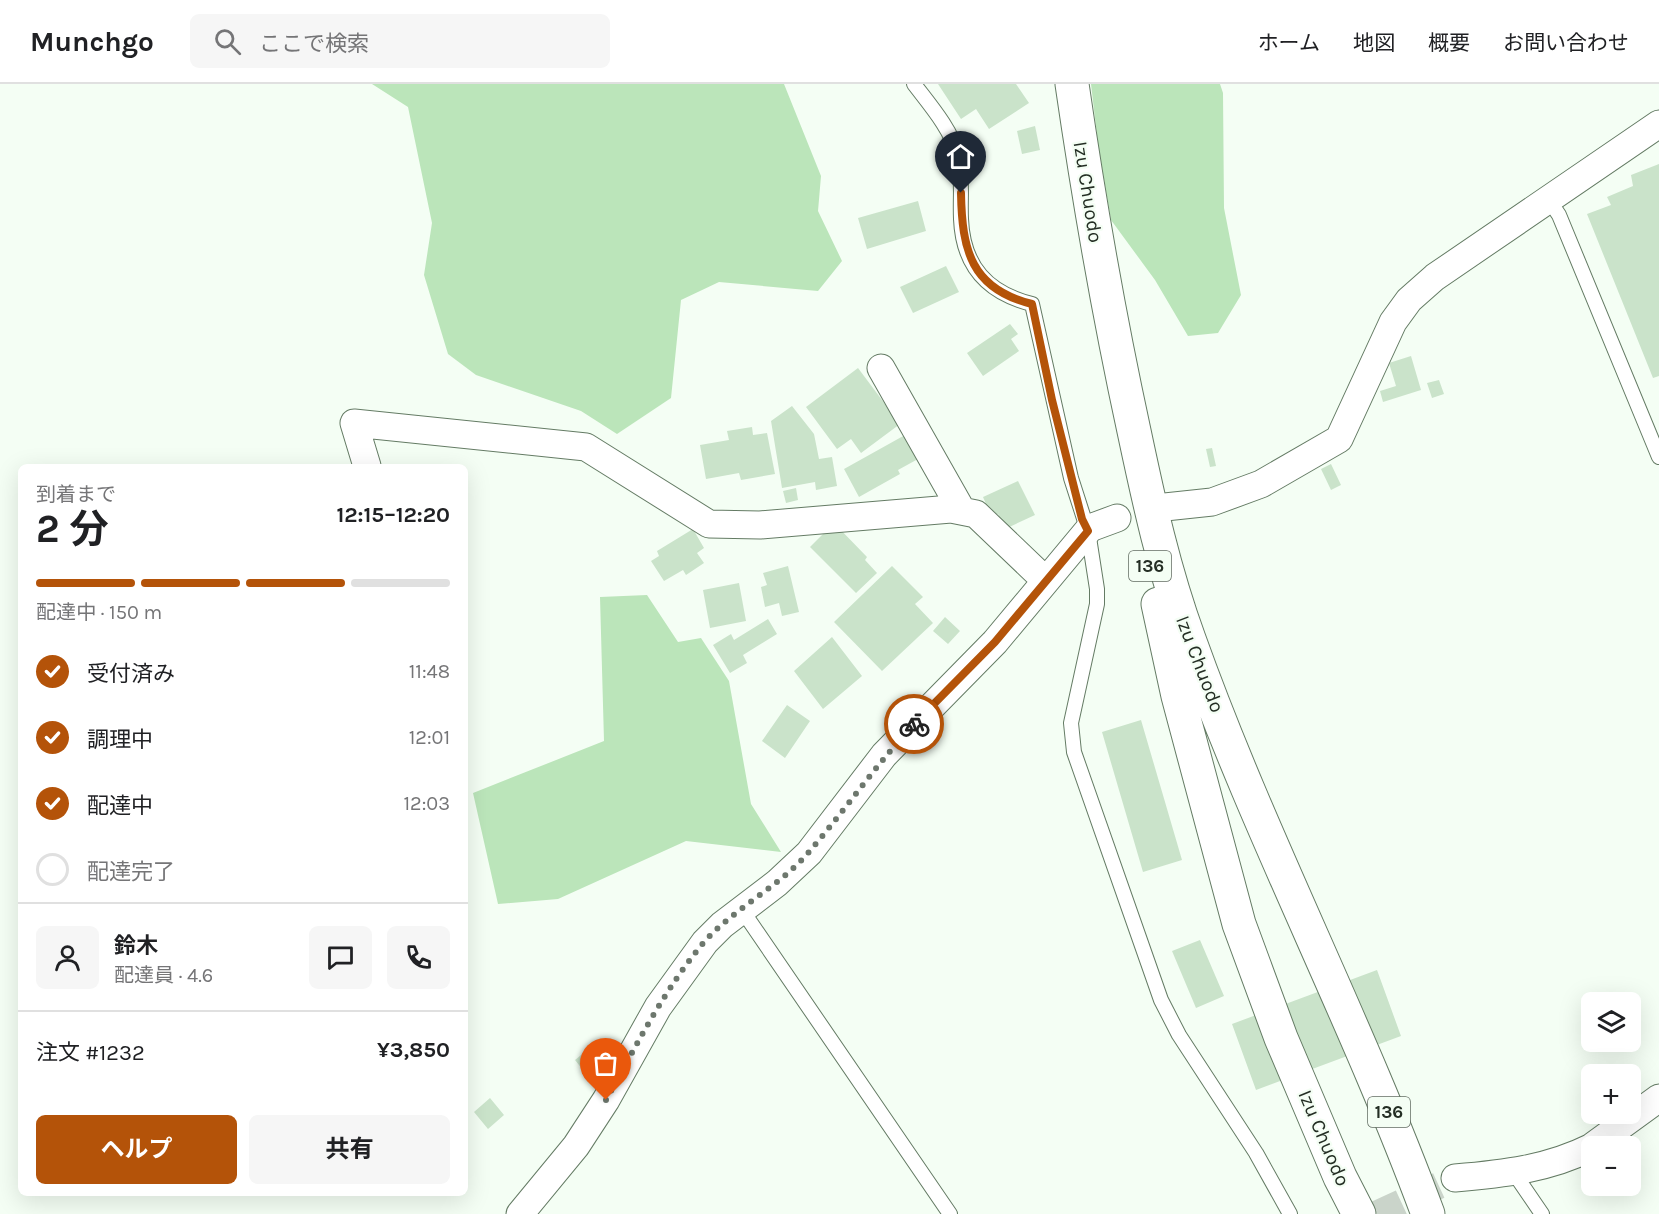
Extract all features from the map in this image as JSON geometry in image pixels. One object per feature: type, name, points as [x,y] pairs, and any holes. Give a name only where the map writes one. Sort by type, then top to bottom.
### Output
[{"type":"highway","name":"Izu Chuodo","points":[[1055,84],[1106,382],[1178,696],[1236,912],[1281,1038],[1340,1177],[1359,1214]]},
{"type":"highway","name":"Izu Chuodo","points":[[1072,84],[1093,227],[1160,551],[1189,639],[1228,739],[1356,1033],[1428,1214]]},
{"type":"street","points":[[1165,507],[1212,502],[1262,484],[1339,439],[1393,322],[1409,300],[1435,278],[1659,124]]},
{"type":"street","points":[[881,368],[962,511]]},
{"type":"street","points":[[366,464],[354,423],[586,447],[709,524],[760,525],[951,509],[976,514],[1045,580]]},
{"type":"street","points":[[520,1214],[576,1146],[606,1100],[658,1007],[705,942],[777,883],[809,852],[884,755],[995,642],[1088,531],[1117,518]]},
{"type":"street","points":[[1606,1136],[1659,1098]]},
{"type":"street","points":[[1455,1178],[1514,1173],[1564,1161],[1581,1152]]},
{"type":"lane","points":[[914,84],[948,132],[957,153],[961,171],[961,223],[970,260],[983,281],[1000,294],[1032,304],[1060,434],[1082,519],[1088,531],[1097,604],[1071,723],[1074,752],[1161,1000],[1179,1035],[1256,1153],[1290,1214]]},
{"type":"lane","points":[[1549,200],[1559,215],[1659,457]]},
{"type":"lane","points":[[742,910],[950,1214]]},
{"type":"lane","points":[[1514,1173],[1542,1214]]},
{"type":"green space","points":[[372,84],[784,84],[821,176],[818,211],[842,261],[818,291],[719,282],[681,300],[671,398],[617,434],[581,411],[476,375],[448,354],[424,275],[432,223],[408,107]]},
{"type":"green space","points":[[1091,84],[1220,84],[1223,93],[1224,208],[1241,295],[1218,333],[1188,336],[1155,280],[1111,220],[1098,144]]},
{"type":"green space","points":[[647,595],[678,642],[701,638],[729,681],[751,804],[781,852],[686,841],[558,899],[498,904],[473,793],[604,741],[600,597]]},
{"type":"building","points":[[938,84],[1016,84],[1029,103],[989,129],[976,109],[961,119]]},
{"type":"building","points":[[1035,126],[1040,150],[1022,154],[1017,131]]},
{"type":"building","points":[[1659,164],[1659,376],[1653,378],[1587,214],[1611,205],[1607,197],[1633,186],[1631,175]]},
{"type":"building","points":[[918,201],[926,231],[867,249],[858,218]]},
{"type":"building","points":[[946,266],[959,292],[913,313],[900,287]]},
{"type":"building","points":[[1010,324],[1018,334],[1011,339],[1019,351],[983,376],[967,353]]},
{"type":"building","points":[[1411,356],[1421,390],[1383,402],[1380,391],[1396,386],[1389,363]]},
{"type":"building","points":[[858,368],[900,424],[861,453],[851,439],[837,449],[806,407]]},
{"type":"building","points":[[1439,380],[1444,394],[1432,398],[1427,383]]},
{"type":"building","points":[[792,406],[814,434],[819,459],[832,457],[837,486],[816,490],[815,482],[782,488],[771,421]]},
{"type":"building","points":[[752,427],[753,435],[767,433],[775,474],[741,480],[739,473],[706,479],[700,445],[729,440],[727,431]]},
{"type":"building","points":[[905,435],[918,459],[898,470],[900,474],[859,497],[844,469]]},
{"type":"building","points":[[1212,448],[1216,466],[1210,467],[1206,449]]},
{"type":"building","points":[[1331,464],[1341,485],[1331,490],[1321,469]]},
{"type":"building","points":[[1018,481],[1035,515],[1005,529],[998,514],[992,518],[983,497]]},
{"type":"building","points":[[796,488],[798,500],[786,503],[783,491]]},
{"type":"building","points":[[834,523],[867,557],[865,560],[877,573],[856,593],[810,547]]},
{"type":"building","points":[[693,529],[704,548],[697,553],[704,563],[686,575],[683,570],[664,581],[651,561],[659,556],[657,551]]},
{"type":"building","points":[[788,566],[799,612],[782,616],[779,603],[765,607],[761,587],[767,585],[763,573]]},
{"type":"building","points":[[892,566],[923,597],[915,604],[933,623],[882,671],[834,622]]},
{"type":"building","points":[[739,583],[746,621],[710,628],[703,590]]},
{"type":"building","points":[[945,617],[960,631],[948,644],[933,631]]},
{"type":"building","points":[[768,619],[777,634],[743,655],[747,663],[730,673],[713,645],[731,634],[734,640]]},
{"type":"building","points":[[832,637],[862,676],[823,709],[794,671]]},
{"type":"building","points":[[787,705],[810,721],[785,758],[762,741]]},
{"type":"building","points":[[1141,720],[1182,860],[1143,872],[1102,732]]},
{"type":"building","points":[[1200,940],[1224,996],[1196,1008],[1172,951]]},
{"type":"building","points":[[1377,970],[1401,1036],[1256,1090],[1232,1024]]},
{"type":"building","points":[[587,1050],[595,1059],[583,1070],[575,1060]]},
{"type":"building","points":[[490,1098],[504,1115],[488,1129],[474,1112]]},
{"type":"tunnel","points":[[1377,1214],[1455,1178]]},
{"type":"way so far","points":[[606,1100],[658,1007],[705,942],[722,925],[777,883],[809,852],[884,755],[914,724]]},
{"type":"route","points":[[914,724],[995,642],[1088,531],[1082,519],[1061,439],[1032,304],[1000,294],[983,281],[970,260],[961,223],[961,193]]}]
